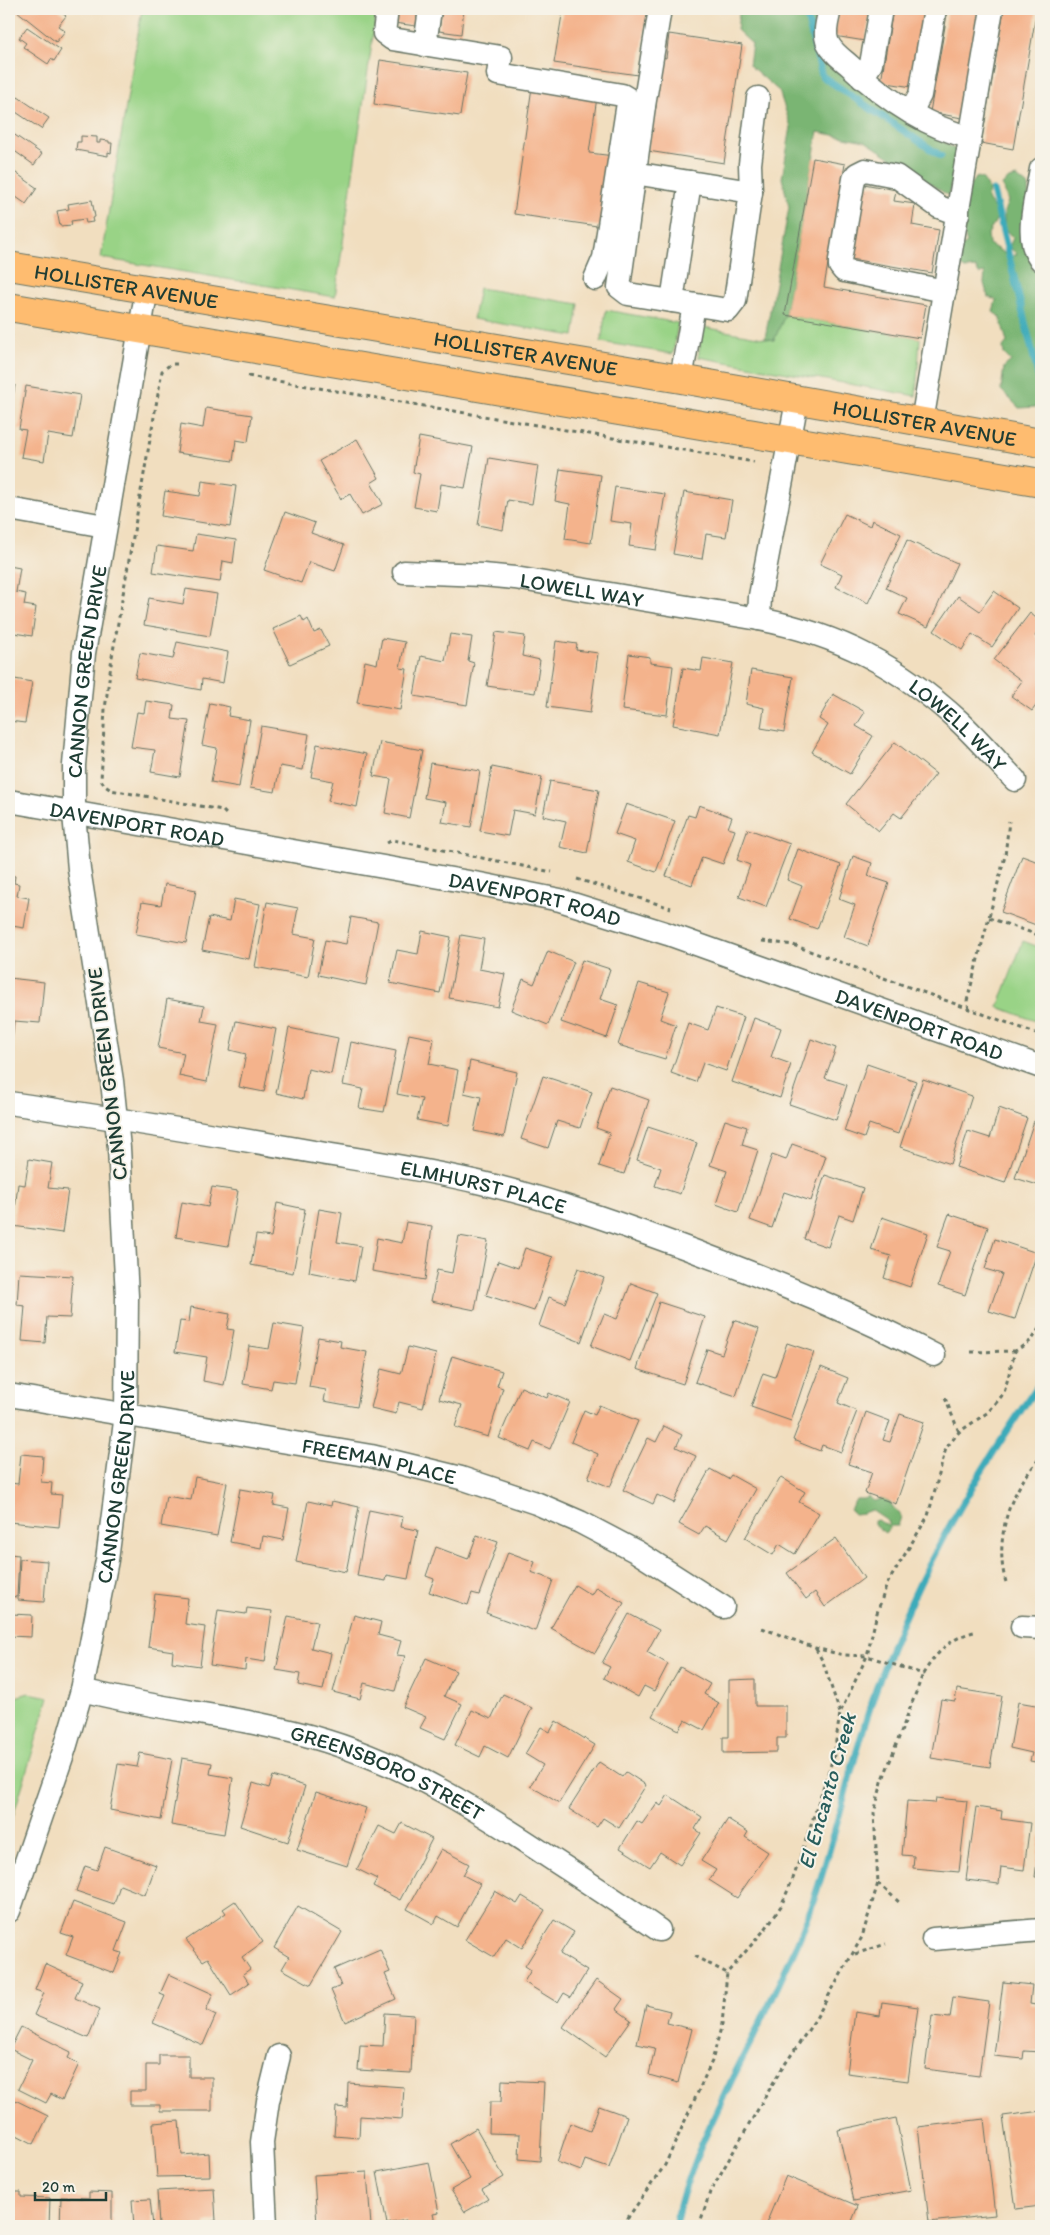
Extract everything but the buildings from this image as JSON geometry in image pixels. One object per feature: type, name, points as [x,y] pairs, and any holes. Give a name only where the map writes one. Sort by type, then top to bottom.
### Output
[{"type":"main road","name":"HOLLISTER AVENUE","points":[[9,266],[681,379],[1041,443]]},
{"type":"main road","name":"HOLLISTER AVENUE","points":[[9,307],[1041,483]]},
{"type":"street","points":[[387,9],[384,27],[384,33],[387,36],[425,45],[501,57],[498,74],[622,95],[636,104]]},
{"type":"street","points":[[425,45],[430,9]]},
{"type":"street","points":[[830,9],[826,31],[827,42],[833,51],[862,78],[889,99],[911,112],[944,130],[970,137]]},
{"type":"street","points":[[862,78],[871,64],[881,9]]},
{"type":"street","points":[[911,112],[920,95],[935,9]]},
{"type":"street","points":[[922,422],[992,9]]},
{"type":"street","points":[[595,279],[604,258],[636,104],[659,15]]},
{"type":"street","points":[[636,104],[634,173],[619,287],[628,294],[722,311],[733,307],[750,192],[750,164],[758,98]]},
{"type":"street","points":[[945,291],[844,271],[840,266],[840,260],[854,179],[857,174],[865,170],[896,176],[938,207],[958,214]]},
{"type":"street","points":[[1041,172],[1037,221],[1031,242],[1036,255],[1041,260]]},
{"type":"street","points":[[634,173],[750,192]]},
{"type":"street","points":[[672,302],[690,182]]},
{"type":"street","name":"CANNON GREEN DRIVE","points":[[9,1911],[66,1748],[82,1690],[107,1560],[126,1414],[127,1296],[116,1119],[112,1081],[78,869],[73,784],[78,704],[84,653],[147,288]]},
{"type":"street","points":[[681,379],[694,305]]},
{"type":"street","points":[[759,619],[760,596],[797,401]]},
{"type":"street","points":[[9,509],[105,526]]},
{"type":"street","name":"LOWELL WAY","points":[[404,572],[515,578],[759,619],[834,639],[889,667],[913,683],[960,722],[1015,780]]},
{"type":"street","name":"DAVENPORT ROAD","points":[[9,801],[74,814],[480,884],[572,903],[677,937],[1041,1067]]},
{"type":"street","name":"ELMHURST PLACE","points":[[9,1103],[116,1119],[424,1171],[478,1182],[554,1202],[661,1239],[812,1296],[934,1355]]},
{"type":"street","name":"FREEMAN PLACE","points":[[9,1395],[388,1460],[430,1469],[492,1488],[544,1507],[611,1538],[666,1570],[722,1607]]},
{"type":"street","name":"GREENSBORO STREET","points":[[82,1690],[114,1698],[252,1722],[300,1734],[375,1759],[444,1790],[477,1809],[659,1930]]},
{"type":"street","points":[[933,1938],[1041,1930]]},
{"type":"street","points":[[266,2226],[262,2142],[268,2101],[279,2056]]},
{"type":"path","points":[[183,365],[171,364],[162,371],[112,657],[105,709],[102,780],[105,786],[111,790],[222,810],[225,814],[234,816]]},
{"type":"path","points":[[245,376],[744,461],[758,461]]},
{"type":"path","points":[[969,1009],[967,1001],[1006,856],[1009,821]]},
{"type":"path","points":[[379,842],[388,843],[393,840],[485,857],[557,874]]},
{"type":"path","points":[[575,878],[675,910]]},
{"type":"path","points":[[989,918],[1041,936]]},
{"type":"path","points":[[755,938],[793,945],[1041,1035]]},
{"type":"path","points":[[970,1352],[1015,1351],[1032,1340],[1041,1325]]},
{"type":"path","points":[[624,2226],[665,2165],[712,2061],[722,2024],[727,1972],[766,1928],[781,1906],[791,1884],[822,1797],[834,1755],[840,1713],[867,1656],[877,1612],[887,1584],[928,1516],[946,1448],[959,1432],[987,1413],[1004,1393],[1015,1351]]},
{"type":"path","points":[[945,1398],[959,1432]]},
{"type":"path","points":[[1006,1582],[1002,1551],[1008,1513],[1016,1491],[1041,1456]]},
{"type":"path","points":[[762,1628],[815,1648],[843,1655],[867,1656],[923,1674]]},
{"type":"path","points":[[699,2226],[710,2192],[743,2134],[855,1954],[862,1937],[878,1883],[874,1813],[882,1782],[923,1674],[944,1646],[961,1635],[974,1632]]},
{"type":"path","points":[[815,1648],[823,1662],[840,1713]]},
{"type":"path","points":[[878,1883],[900,1903]]},
{"type":"path","points":[[855,1954],[886,1944]]},
{"type":"path","points":[[694,1956],[727,1972]]},
{"type":"green space","points":[[142,9],[377,9],[335,297],[101,258]]},
{"type":"green space","points":[[751,9],[819,9],[823,34],[913,121],[956,150],[949,196],[865,141],[818,132],[785,315],[774,340],[765,338],[789,207],[782,178],[791,127],[779,91],[749,65],[752,44],[737,30],[739,12]]},
{"type":"green space","points":[[977,177],[983,179],[989,191],[987,198],[999,215],[988,234],[989,244],[1011,257],[1017,254],[1009,247],[1013,238],[1004,228],[1004,212],[1008,201],[1002,185],[1009,179],[1017,177],[1028,186],[1032,269],[1041,272],[1041,402],[1036,407],[1019,408],[1001,390],[1004,367],[1011,361],[1004,354],[1003,347],[1007,342],[1000,317],[993,312],[996,300],[988,297],[984,283],[985,273],[979,274],[976,268],[965,269],[957,264],[958,249],[967,243],[959,221],[971,183]]},
{"type":"green space","points":[[479,288],[579,304],[574,336],[473,319]]},
{"type":"green space","points":[[606,310],[678,323],[673,354],[601,342]]},
{"type":"green space","points":[[785,315],[920,338],[916,396],[698,357],[703,327],[774,340]]},
{"type":"green space","points":[[1023,941],[1041,948],[1041,1013],[1038,1022],[998,1007]]},
{"type":"green space","points":[[868,1497],[873,1501],[883,1499],[890,1503],[901,1517],[898,1526],[891,1526],[885,1533],[874,1525],[874,1521],[877,1520],[889,1526],[889,1522],[871,1510],[854,1514],[850,1510],[856,1499]]},
{"type":"green space","points":[[29,1693],[49,1697],[9,1830],[9,1699]]},
{"type":"waterway","name":"El Encanto Creek","points":[[805,9],[822,76],[941,156]]},
{"type":"waterway","name":"El Encanto Creek","points":[[993,191],[1041,387]]},
{"type":"waterway","name":"El Encanto Creek","points":[[675,2226],[689,2176],[702,2143],[802,1932],[821,1878],[868,1714],[883,1669],[901,1625],[920,1582],[942,1540],[989,1460],[1041,1381]]}]
